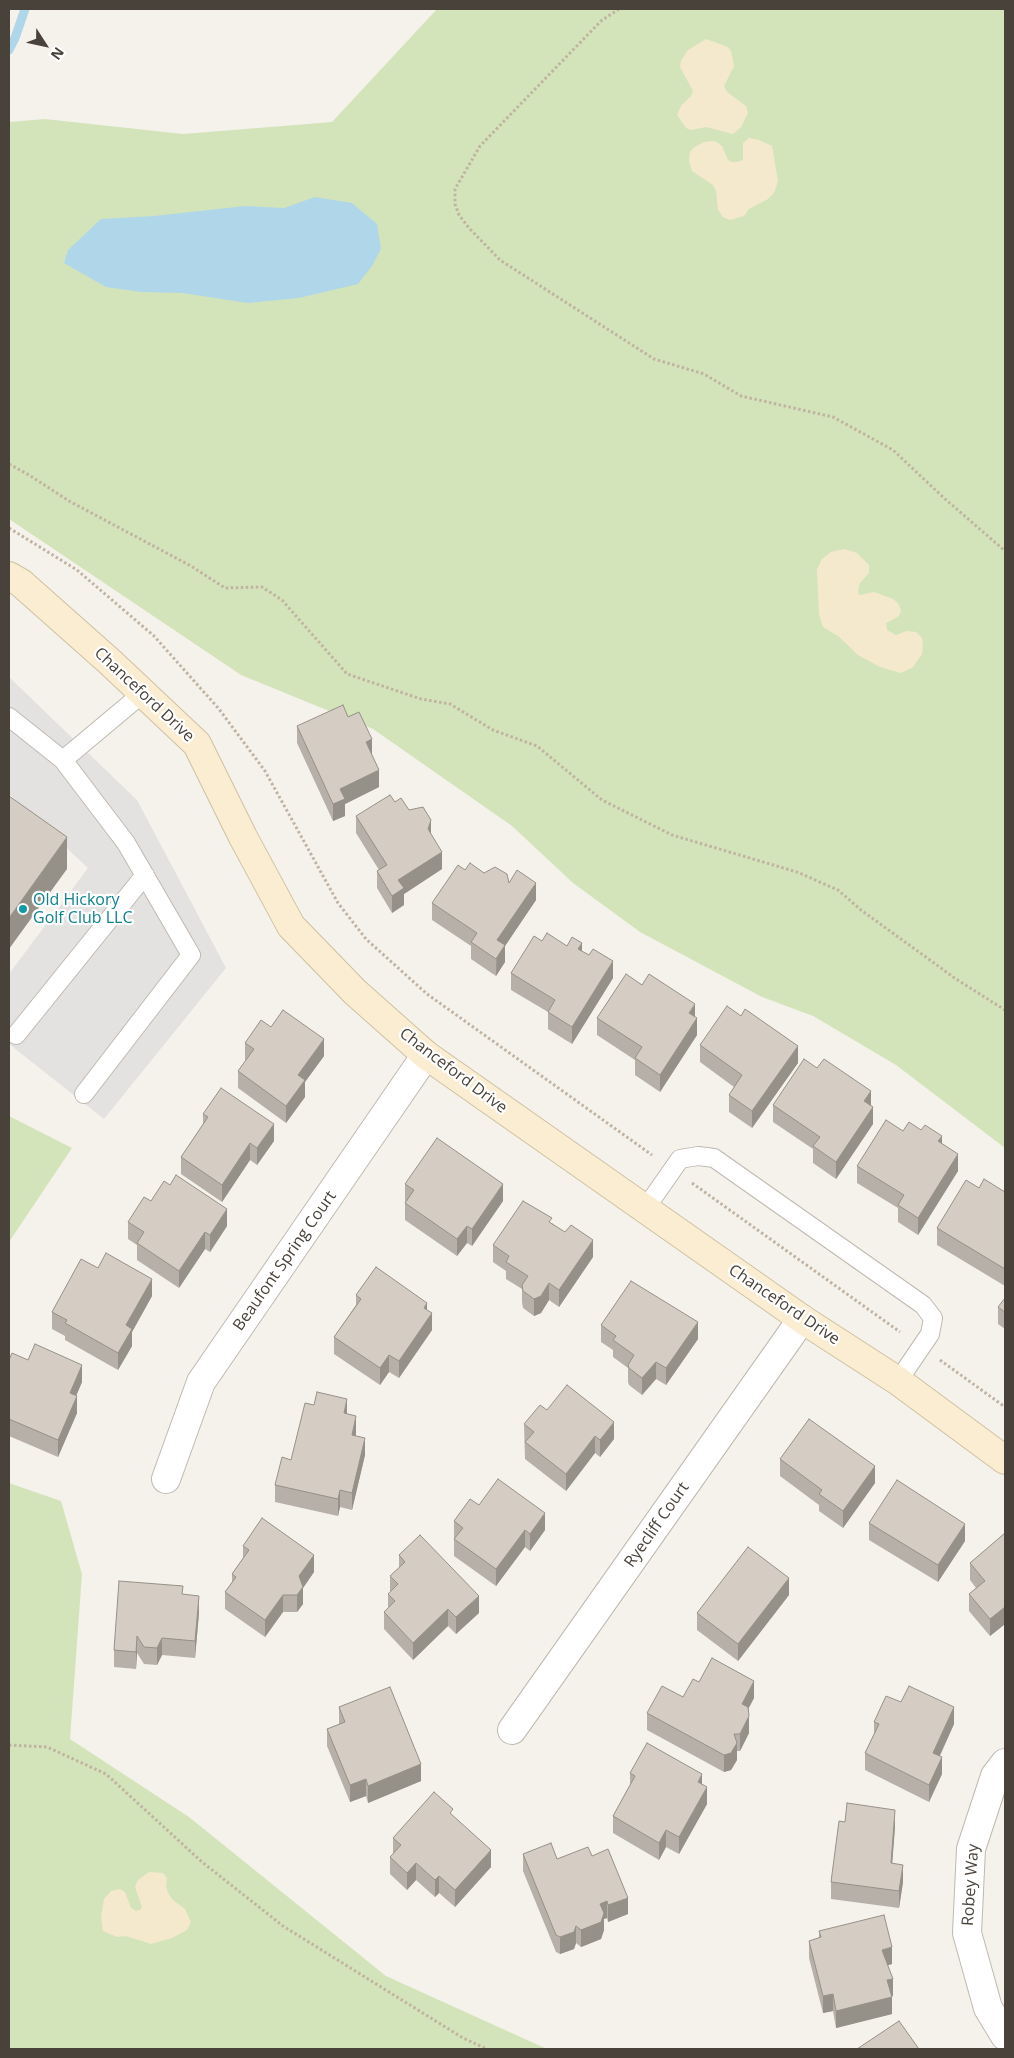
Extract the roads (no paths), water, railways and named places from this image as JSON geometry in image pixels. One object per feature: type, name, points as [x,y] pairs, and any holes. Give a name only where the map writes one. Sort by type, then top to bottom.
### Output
[{"type":"street","name":"Chanceford Drive","points":[[9,576],[21,583],[197,744],[243,836],[292,926],[356,992],[426,1055],[802,1320],[898,1381],[1005,1460]]},
{"type":"street","name":"Beaufont Spring Court","points":[[166,1479],[201,1382],[426,1055]]},
{"type":"street","name":"Ryecliff Court","points":[[512,1730],[802,1320]]},
{"type":"street","name":"Robey Way","points":[[1005,1763],[995,1776],[971,1849],[967,1933],[988,2008],[1005,2036]]},
{"type":"lane","points":[[63,760],[143,693]]},
{"type":"lane","points":[[9,717],[63,760],[126,843],[191,955],[84,1094]]},
{"type":"lane","points":[[16,1035],[145,875]]},
{"type":"lane","points":[[645,1209],[680,1159],[698,1156],[714,1158],[923,1305],[933,1318],[930,1334],[898,1381]]},
{"type":"water","points":[[315,197],[352,203],[377,224],[381,249],[372,266],[358,284],[299,298],[248,303],[182,293],[141,292],[106,287],[64,263],[68,250],[101,219],[154,216],[245,206],[284,208]]},
{"type":"waterway","points":[[9,50],[25,9]]},
{"type":"place","name":"Old Hickory Golf Club LLC","points":[[23,909]]}]
